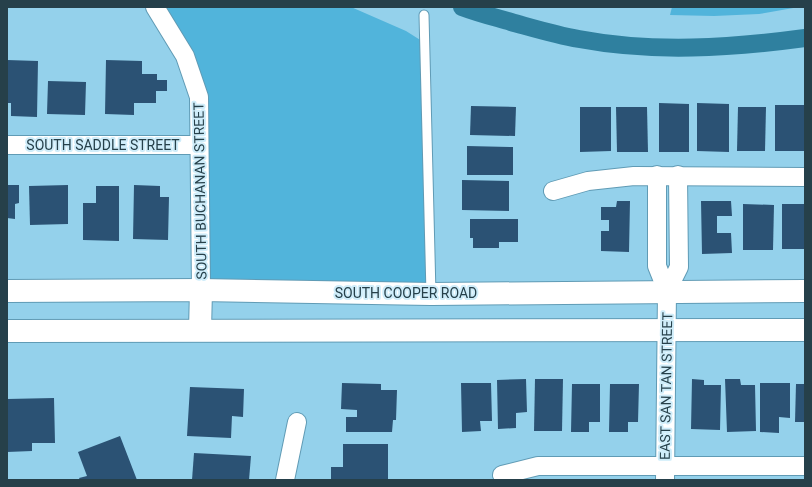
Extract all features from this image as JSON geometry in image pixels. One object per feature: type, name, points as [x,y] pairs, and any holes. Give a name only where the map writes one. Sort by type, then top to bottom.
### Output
[{"type":"main road","name":"SOUTH COOPER ROAD","points":[[7,291],[201,290],[431,294],[805,291]]},
{"type":"main road","points":[[200,330],[201,290]]},
{"type":"main road","points":[[7,331],[805,330]]},
{"type":"street","name":"SOUTH BUCHANAN STREET","points":[[155,7],[185,56],[199,97],[201,290]]},
{"type":"street","name":"SOUTH SADDLE STREET","points":[[7,145],[199,145]]},
{"type":"street","name":"EAST SAN TAN STREET","points":[[657,175],[679,267],[667,291],[665,473]]},
{"type":"street","points":[[553,191],[588,181],[634,176],[678,175],[805,177]]},
{"type":"street","name":"EAST SAN TAN STREET","points":[[668,226],[678,175]]},
{"type":"street","points":[[285,480],[297,422]]},
{"type":"street","points":[[502,475],[538,466],[665,473],[805,466]]},
{"type":"lane","points":[[424,15],[431,294]]},
{"type":"shaded area","points":[[157,7],[351,7],[406,31],[425,43],[431,294],[201,290],[199,97]]},
{"type":"shaded area","points":[[672,7],[799,7],[759,14],[714,16],[670,15]]},
{"type":"building","points":[[7,60],[38,61],[37,117],[11,116],[11,103],[7,103]]},
{"type":"building","points":[[106,60],[142,61],[142,74],[157,74],[157,80],[167,80],[167,91],[156,91],[156,103],[134,103],[134,115],[105,114]]},
{"type":"building","points":[[48,81],[86,82],[85,115],[47,114]]},
{"type":"building","points":[[659,103],[689,104],[689,152],[659,152]]},
{"type":"building","points":[[697,103],[729,104],[729,152],[697,151]]},
{"type":"building","points":[[775,105],[805,105],[805,151],[775,151]]},
{"type":"building","points":[[471,106],[516,107],[515,136],[470,135]]},
{"type":"building","points":[[580,107],[611,107],[611,151],[580,152]]},
{"type":"building","points":[[616,107],[647,107],[648,152],[617,152]]},
{"type":"building","points":[[738,107],[766,107],[765,151],[737,151]]},
{"type":"building","points":[[467,146],[513,147],[513,175],[467,175]]},
{"type":"building","points":[[462,180],[509,181],[509,211],[462,210]]},
{"type":"building","points":[[7,185],[19,185],[19,203],[15,204],[15,219],[7,218]]},
{"type":"building","points":[[68,185],[68,224],[30,225],[29,186]]},
{"type":"building","points":[[134,185],[160,186],[160,197],[169,197],[168,240],[133,239]]},
{"type":"building","points":[[96,186],[119,186],[119,241],[83,240],[83,203],[96,203]]},
{"type":"building","points":[[617,201],[630,201],[629,252],[601,251],[601,231],[609,231],[609,220],[601,220],[601,207],[616,207]]},
{"type":"building","points":[[701,201],[731,201],[732,216],[717,216],[717,233],[731,233],[732,253],[702,254]]},
{"type":"building","points":[[743,204],[774,205],[773,250],[743,250]]},
{"type":"building","points":[[782,204],[805,204],[805,249],[782,249]]},
{"type":"building","points":[[470,219],[518,219],[518,242],[499,242],[499,248],[473,248],[473,238],[470,238]]},
{"type":"building","points":[[526,379],[527,412],[516,413],[516,428],[498,429],[497,380]]},
{"type":"building","points":[[535,379],[563,379],[562,431],[534,431]]},
{"type":"building","points":[[692,379],[704,380],[704,385],[721,385],[720,430],[691,429]]},
{"type":"building","points":[[725,379],[740,379],[741,385],[755,385],[756,431],[727,432]]},
{"type":"building","points":[[342,383],[381,384],[381,390],[397,390],[396,420],[393,420],[392,432],[346,432],[346,417],[357,417],[357,410],[341,409]]},
{"type":"building","points":[[461,383],[491,383],[492,421],[480,421],[481,431],[462,432]]},
{"type":"building","points":[[760,383],[790,383],[790,418],[779,417],[779,433],[760,432]]},
{"type":"building","points":[[572,384],[600,384],[600,422],[589,422],[589,432],[571,432]]},
{"type":"building","points":[[610,384],[639,384],[638,422],[628,422],[628,432],[609,432]]},
{"type":"building","points":[[796,384],[805,384],[805,422],[795,422]]},
{"type":"building","points":[[190,387],[244,389],[243,417],[232,416],[231,438],[187,436]]},
{"type":"building","points":[[54,398],[55,443],[32,443],[32,451],[7,452],[7,399]]},
{"type":"building","points":[[120,436],[137,480],[80,480],[79,478],[87,476],[78,452]]},
{"type":"building","points":[[343,444],[388,444],[388,480],[331,480],[331,467],[343,467]]},
{"type":"building","points":[[194,453],[251,456],[249,480],[192,480]]},
{"type":"waterway","points":[[462,7],[562,36],[635,46],[692,48],[805,38]]}]
